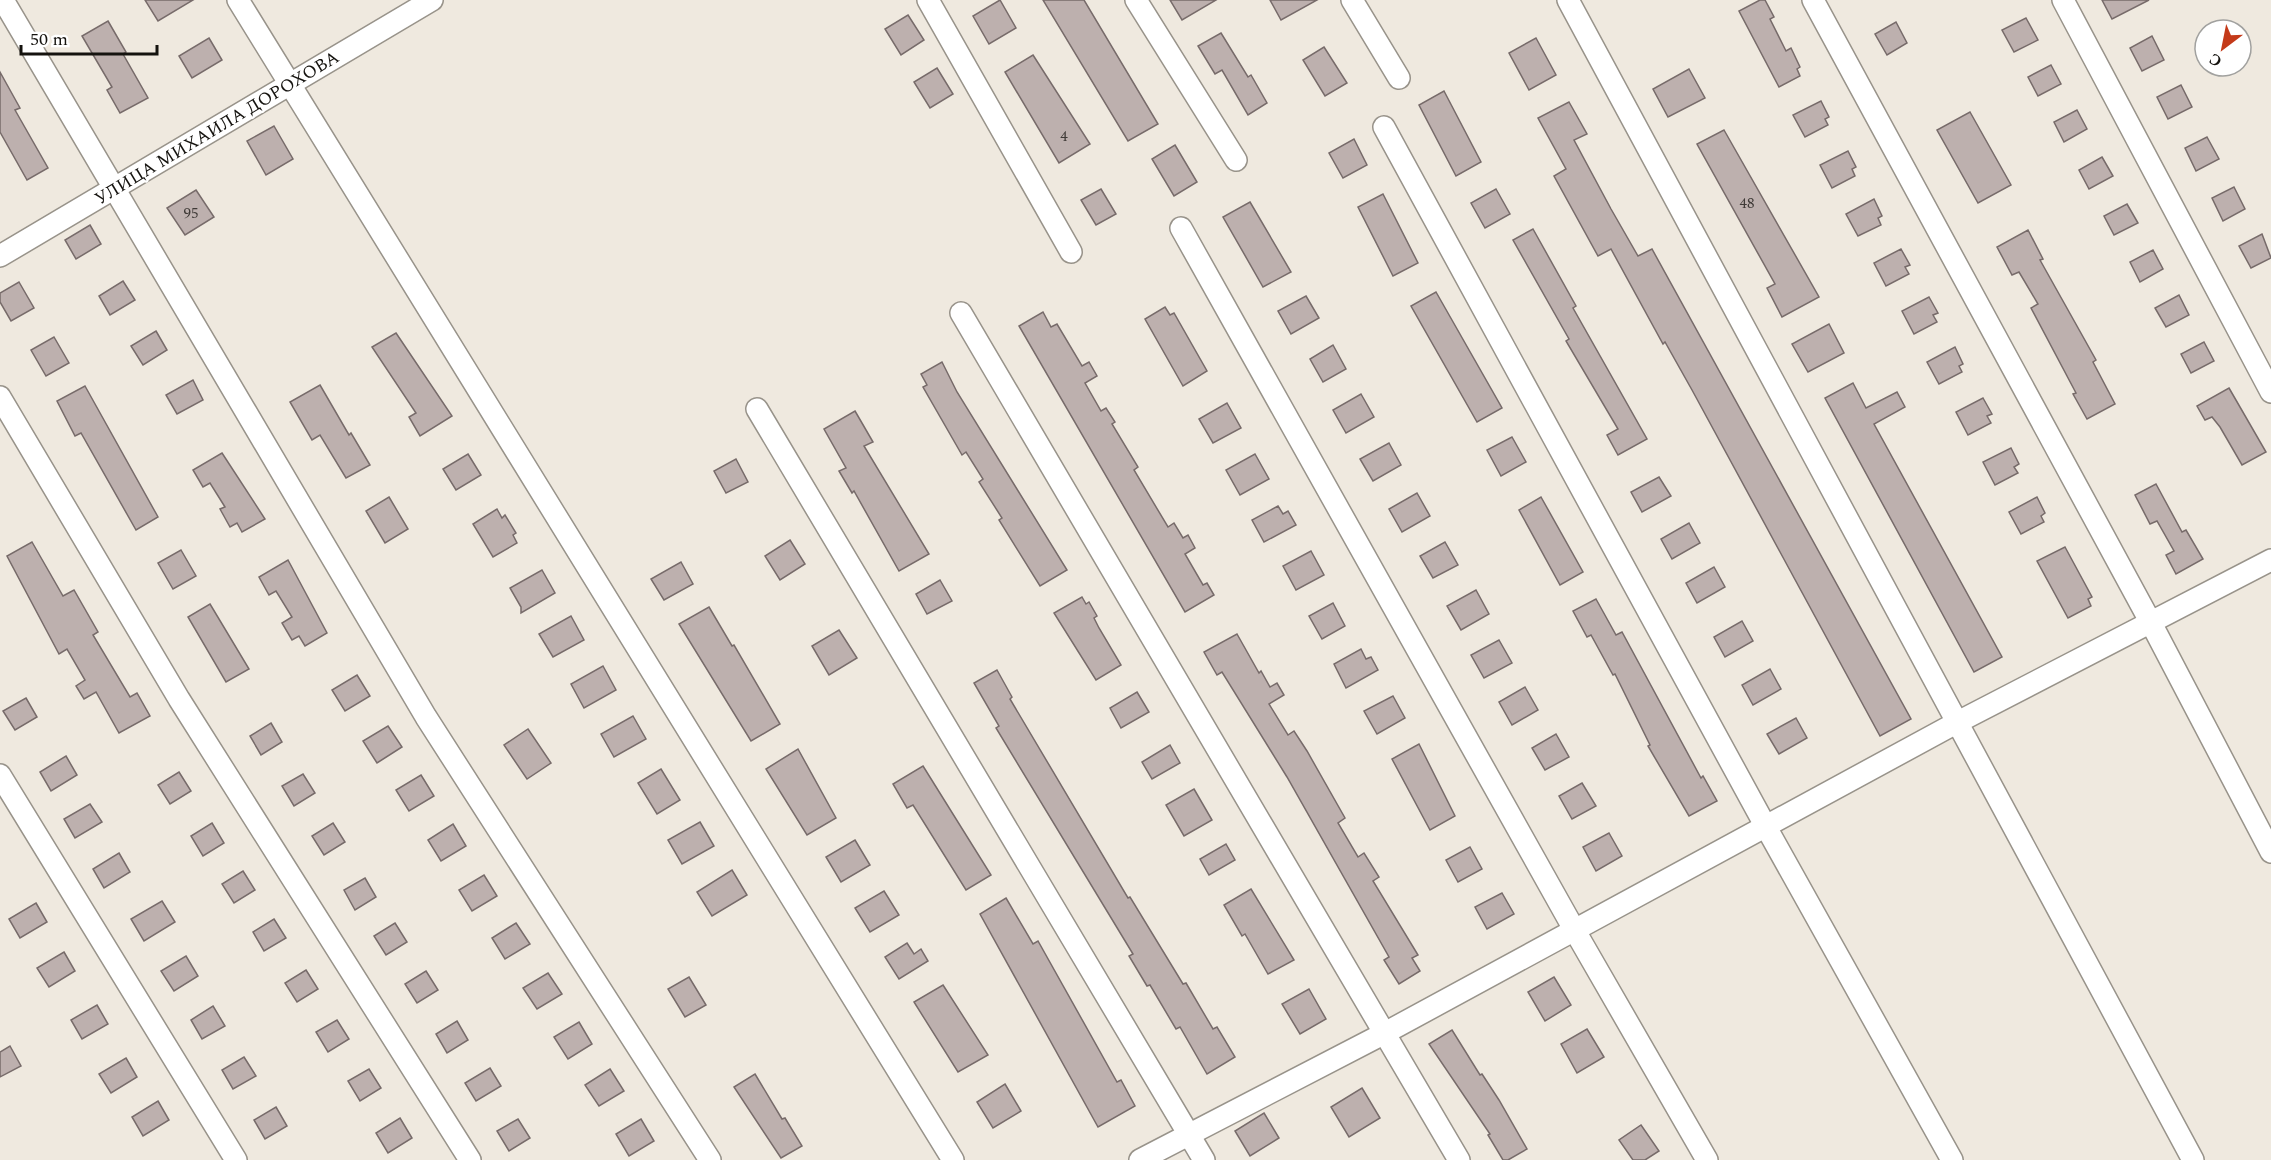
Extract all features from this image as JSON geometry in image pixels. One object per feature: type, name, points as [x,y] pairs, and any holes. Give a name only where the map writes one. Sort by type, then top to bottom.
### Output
[{"type":"street","points":[[3,0],[426,717],[710,1160]]},
{"type":"street","points":[[238,0],[953,1160]]},
{"type":"street","name":"УЛИЦА МИХАИЛА ДОРОХОВА","points":[[0,256],[291,86],[432,0]]},
{"type":"street","points":[[928,0],[1071,252]]},
{"type":"street","points":[[1136,0],[1236,160]]},
{"type":"street","points":[[1352,0],[1399,78]]},
{"type":"street","points":[[1569,0],[2193,1160]]},
{"type":"street","points":[[1813,0],[2151,623],[2271,852]]},
{"type":"street","points":[[2063,0],[2271,392]]},
{"type":"street","points":[[1384,127],[1766,827],[1952,1160]]},
{"type":"street","points":[[1181,228],[1575,931],[1707,1160]]},
{"type":"street","points":[[961,313],[1459,1160]]},
{"type":"street","points":[[0,397],[179,699],[470,1160]]},
{"type":"street","points":[[757,409],[1204,1160]]},
{"type":"street","points":[[1140,1160],[1383,1034],[1956,723],[2271,560]]},
{"type":"street","points":[[0,775],[236,1160]]},
{"type":"building","points":[[145,0],[193,0],[158,21]]},
{"type":"building","points":[[1000,0],[1016,28],[989,44],[973,16]]},
{"type":"building","points":[[1043,0],[1084,0],[1158,124],[1128,141]]},
{"type":"building","points":[[1170,0],[1216,0],[1182,20]]},
{"type":"building","points":[[1270,0],[1317,0],[1281,20]]},
{"type":"building","points":[[1760,0],[1765,0],[1774,17],[1770,19],[1786,51],[1791,48],[1800,67],[1797,69],[1800,76],[1779,87],[1739,11]]},
{"type":"building","points":[[2102,0],[2149,0],[2112,19]]},
{"type":"building","points":[[908,15],[924,40],[901,55],[885,29]]},
{"type":"building","points":[[2026,18],[2038,40],[2014,52],[2002,30]]},
{"type":"building","points":[[108,21],[126,52],[123,54],[148,98],[120,113],[107,90],[112,87],[82,36]]},
{"type":"building","points":[[1896,22],[1907,43],[1887,55],[1875,34]]},
{"type":"building","points":[[1221,33],[1248,77],[1251,75],[1267,103],[1248,115],[1222,70],[1215,74],[1198,46]]},
{"type":"building","points":[[2152,36],[2164,60],[2142,71],[2130,48]]},
{"type":"building","points":[[209,38],[222,60],[192,78],[179,56]]},
{"type":"building","points":[[1536,38],[1556,75],[1529,90],[1509,53]]},
{"type":"building","points":[[1324,47],[1347,83],[1325,96],[1303,60]]},
{"type":"building","points":[[1033,55],[1090,144],[1059,163],[1005,72]]},
{"type":"building","points":[[2051,65],[2061,84],[2038,96],[2028,77]]},
{"type":"building","points":[[937,68],[953,94],[930,108],[914,82]]},
{"type":"building","points":[[1689,69],[1705,98],[1668,117],[1653,89]]},
{"type":"building","points":[[0,72],[20,108],[15,110],[48,168],[27,180],[0,132]]},
{"type":"building","points":[[2181,85],[2192,107],[2168,119],[2157,97]]},
{"type":"building","points":[[1444,91],[1481,162],[1456,176],[1419,105]]},
{"type":"building","points":[[1821,101],[1829,117],[1825,119],[1828,125],[1805,137],[1793,115]]},
{"type":"building","points":[[1569,102],[1587,134],[1574,140],[1611,209],[1638,256],[1652,249],[1911,719],[1880,736],[1692,390],[1665,342],[1663,344],[1611,249],[1598,256],[1554,176],[1566,169],[1538,118]]},
{"type":"building","points":[[2077,110],[2087,129],[2064,142],[2054,122]]},
{"type":"building","points":[[1970,112],[2011,185],[1978,203],[1937,130]]},
{"type":"building","points":[[274,126],[293,159],[266,175],[247,141]]},
{"type":"building","points":[[1724,130],[1819,297],[1782,317],[1767,288],[1775,284],[1697,144]]},
{"type":"building","points":[[2207,137],[2219,159],[2196,171],[2185,148]]},
{"type":"building","points":[[1354,139],[1367,165],[1343,178],[1329,153]]},
{"type":"building","points":[[1175,145],[1197,182],[1174,196],[1152,159]]},
{"type":"building","points":[[1848,151],[1856,167],[1852,169],[1855,176],[1832,188],[1820,165]]},
{"type":"building","points":[[2102,157],[2113,176],[2089,189],[2079,170]]},
{"type":"building","points":[[2234,187],[2245,209],[2223,221],[2212,198]]},
{"type":"building","points":[[1101,189],[1116,214],[1096,225],[1081,200]]},
{"type":"building","points":[[1496,189],[1510,214],[1485,228],[1471,203]]},
{"type":"building","points":[[196,190],[214,217],[185,235],[167,208]]},
{"type":"building","points":[[1383,194],[1418,263],[1393,276],[1358,207]]},
{"type":"building","points":[[1874,199],[1882,216],[1878,218],[1881,225],[1858,236],[1846,214]]},
{"type":"building","points":[[1250,202],[1291,272],[1263,287],[1223,217]]},
{"type":"building","points":[[2127,204],[2138,223],[2114,235],[2104,216]]},
{"type":"building","points":[[90,225],[101,244],[76,259],[65,240]]},
{"type":"building","points":[[1533,229],[1576,306],[1573,308],[1647,439],[1618,455],[1607,435],[1618,429],[1566,341],[1569,339],[1513,240]]},
{"type":"building","points":[[2028,230],[2043,259],[2040,260],[2096,360],[2093,362],[2115,404],[2087,419],[2073,394],[2076,393],[2031,308],[2038,304],[2019,272],[2012,275],[1997,247]]},
{"type":"building","points":[[2262,234],[2271,258],[2251,268],[2239,246]]},
{"type":"building","points":[[1901,249],[1910,265],[1905,267],[1909,274],[1886,286],[1874,263]]},
{"type":"building","points":[[2153,250],[2163,269],[2140,282],[2130,262]]},
{"type":"building","points":[[123,281],[135,300],[110,315],[99,296]]},
{"type":"building","points":[[19,282],[34,308],[11,321],[0,302],[0,293]]},
{"type":"building","points":[[1436,292],[1502,408],[1477,422],[1411,306]]},
{"type":"building","points":[[2179,295],[2189,315],[2166,327],[2155,308]]},
{"type":"building","points":[[1306,296],[1319,318],[1291,334],[1278,311]]},
{"type":"building","points":[[1929,297],[1938,313],[1933,315],[1937,322],[1914,334],[1902,311]]},
{"type":"building","points":[[1165,307],[1170,315],[1174,313],[1207,371],[1183,386],[1145,319]]},
{"type":"building","points":[[1043,312],[1051,327],[1057,324],[1082,366],[1089,362],[1097,376],[1085,383],[1101,411],[1106,408],[1115,422],[1112,424],[1138,467],[1134,470],[1168,527],[1174,523],[1183,538],[1188,535],[1195,548],[1185,554],[1203,585],[1207,583],[1214,595],[1185,612],[1019,326]]},
{"type":"building","points":[[1829,324],[1844,353],[1808,372],[1792,344]]},
{"type":"building","points":[[156,331],[167,350],[143,365],[131,346]]},
{"type":"building","points":[[396,333],[452,416],[420,436],[409,417],[416,413],[372,347]]},
{"type":"building","points":[[54,337],[69,363],[46,376],[31,350]]},
{"type":"building","points":[[2204,342],[2214,361],[2191,373],[2181,354]]},
{"type":"building","points":[[1333,345],[1346,369],[1323,382],[1310,359]]},
{"type":"building","points":[[1955,347],[1963,364],[1959,366],[1962,372],[1939,384],[1927,362]]},
{"type":"building","points":[[942,362],[957,392],[1067,570],[1040,586],[999,520],[1002,518],[979,482],[983,479],[966,452],[962,455],[923,387],[927,385],[921,374]]},
{"type":"building","points":[[193,380],[203,400],[177,414],[166,395]]},
{"type":"building","points":[[1853,383],[1866,408],[1897,392],[1905,407],[1874,424],[2002,657],[1974,672],[1825,398]]},
{"type":"building","points":[[320,385],[349,435],[351,433],[370,465],[346,478],[320,435],[312,440],[290,402]]},
{"type":"building","points":[[85,386],[158,517],[136,530],[81,433],[75,436],[57,401]]},
{"type":"building","points":[[2229,388],[2266,452],[2242,465],[2220,427],[2212,417],[2205,420],[2197,406]]},
{"type":"building","points":[[1361,394],[1374,417],[1346,433],[1333,410]]},
{"type":"building","points":[[1983,398],[1992,414],[1987,416],[1991,423],[1968,435],[1956,412]]},
{"type":"building","points":[[1227,403],[1241,428],[1213,443],[1199,419]]},
{"type":"building","points":[[855,411],[873,442],[864,446],[929,554],[899,571],[854,491],[852,493],[839,471],[846,468],[824,429]]},
{"type":"building","points":[[1512,437],[1526,462],[1501,476],[1487,450]]},
{"type":"building","points":[[1389,443],[1401,465],[1373,481],[1360,459]]},
{"type":"building","points":[[2011,448],[2019,464],[2014,467],[2018,473],[1995,485],[1983,462]]},
{"type":"building","points":[[222,453],[265,519],[242,532],[237,523],[230,527],[220,509],[225,507],[210,483],[203,487],[193,470]]},
{"type":"building","points":[[468,454],[481,475],[456,490],[443,469]]},
{"type":"building","points":[[1255,454],[1269,479],[1240,495],[1226,470]]},
{"type":"building","points":[[736,459],[748,482],[726,493],[714,471]]},
{"type":"building","points":[[1659,477],[1671,496],[1642,512],[1631,492]]},
{"type":"building","points":[[2156,484],[2182,532],[2186,530],[2203,559],[2176,574],[2166,555],[2174,551],[2157,521],[2150,524],[2135,495]]},
{"type":"building","points":[[1417,493],[1430,516],[1402,532],[1389,509]]},
{"type":"building","points":[[389,497],[408,529],[385,543],[366,511]]},
{"type":"building","points":[[1541,497],[1583,572],[1560,585],[1519,510]]},
{"type":"building","points":[[2037,497],[2045,513],[2041,516],[2044,522],[2021,534],[2009,512]]},
{"type":"building","points":[[1278,506],[1283,514],[1288,511],[1296,525],[1264,542],[1252,520]]},
{"type":"building","points":[[497,509],[502,518],[505,515],[516,533],[513,535],[517,543],[493,557],[473,524]]},
{"type":"building","points":[[1689,523],[1700,543],[1672,559],[1661,539]]},
{"type":"building","points":[[790,540],[805,564],[780,580],[765,556]]},
{"type":"building","points":[[32,542],[63,596],[74,590],[98,632],[93,635],[130,697],[137,693],[150,716],[119,733],[96,692],[84,699],[76,686],[85,680],[67,649],[59,654],[7,556]]},
{"type":"building","points":[[1445,542],[1458,565],[1433,578],[1420,556]]},
{"type":"building","points":[[2065,547],[2092,597],[2088,599],[2091,606],[2068,618],[2037,561]]},
{"type":"building","points":[[181,550],[196,576],[173,589],[158,563]]},
{"type":"building","points":[[1311,551],[1324,575],[1296,590],[1283,566]]},
{"type":"building","points":[[288,560],[327,633],[305,646],[299,636],[292,640],[282,623],[292,617],[276,591],[269,595],[259,577]]},
{"type":"building","points":[[681,562],[693,584],[664,600],[651,579]]},
{"type":"building","points":[[1714,567],[1725,587],[1697,603],[1686,583]]},
{"type":"building","points":[[542,570],[555,593],[521,613],[521,607],[510,588]]},
{"type":"building","points":[[940,580],[952,601],[927,614],[916,594]]},
{"type":"building","points":[[1476,590],[1489,614],[1461,630],[1447,606]]},
{"type":"building","points":[[1082,597],[1086,604],[1089,602],[1097,616],[1094,618],[1099,628],[1121,665],[1096,680],[1054,613]]},
{"type":"building","points":[[1596,599],[1616,635],[1622,632],[1701,778],[1703,776],[1717,801],[1689,816],[1648,746],[1650,745],[1615,674],[1613,675],[1591,635],[1587,637],[1573,611]]},
{"type":"building","points":[[1333,603],[1345,626],[1322,639],[1309,616]]},
{"type":"building","points":[[210,604],[249,669],[226,682],[188,617]]},
{"type":"building","points":[[709,607],[780,724],[751,741],[679,624]]},
{"type":"building","points":[[571,616],[584,640],[553,657],[539,634]]},
{"type":"building","points":[[1742,621],[1753,641],[1725,657],[1714,637]]},
{"type":"building","points":[[839,630],[857,658],[829,675],[812,646]]},
{"type":"building","points":[[1237,634],[1259,673],[1261,671],[1270,687],[1277,683],[1284,695],[1269,704],[1288,735],[1294,731],[1307,751],[1345,818],[1338,823],[1358,857],[1364,853],[1379,877],[1373,881],[1418,955],[1412,958],[1420,971],[1399,984],[1384,960],[1389,957],[1287,777],[1222,672],[1217,675],[1204,652]]},
{"type":"building","points":[[1499,640],[1512,663],[1484,678],[1471,655]]},
{"type":"building","points":[[1361,649],[1366,659],[1371,657],[1378,670],[1346,688],[1334,664]]},
{"type":"building","points":[[603,666],[616,690],[584,708],[571,684]]},
{"type":"building","points":[[1770,669],[1781,689],[1753,705],[1742,685]]},
{"type":"building","points":[[997,670],[1012,697],[1010,699],[1128,898],[1130,897],[1183,984],[1186,983],[1213,1029],[1217,1027],[1235,1057],[1207,1074],[1180,1027],[1176,1029],[1150,985],[1147,986],[1129,956],[1133,954],[996,728],[999,726],[974,683]]},
{"type":"building","points":[[357,675],[370,696],[345,711],[332,690]]},
{"type":"building","points":[[1525,687],[1538,710],[1512,725],[1499,702]]},
{"type":"building","points":[[1137,692],[1149,712],[1121,728],[1110,708]]},
{"type":"building","points":[[1393,696],[1405,718],[1377,734],[1364,711]]},
{"type":"building","points":[[26,698],[37,717],[15,730],[3,711]]},
{"type":"building","points":[[633,716],[646,739],[614,757],[601,734]]},
{"type":"building","points":[[1796,718],[1807,738],[1779,754],[1767,734]]},
{"type":"building","points":[[271,723],[282,742],[261,755],[250,736]]},
{"type":"building","points":[[388,726],[402,747],[377,763],[363,741]]},
{"type":"building","points":[[528,729],[551,763],[527,779],[504,745]]},
{"type":"building","points":[[1556,734],[1569,757],[1545,770],[1532,748]]},
{"type":"building","points":[[1419,744],[1455,816],[1430,830],[1392,759]]},
{"type":"building","points":[[1170,745],[1180,763],[1152,779],[1142,762]]},
{"type":"building","points":[[798,749],[836,818],[807,835],[766,769]]},
{"type":"building","points":[[66,756],[77,775],[51,791],[40,772]]},
{"type":"building","points":[[923,766],[991,875],[966,890],[913,805],[907,808],[893,784]]},
{"type":"building","points":[[661,769],[680,800],[657,814],[638,783]]},
{"type":"building","points":[[179,772],[191,791],[170,804],[158,785]]},
{"type":"building","points":[[303,774],[315,793],[294,806],[282,786]]},
{"type":"building","points":[[421,775],[434,796],[409,811],[396,790]]},
{"type":"building","points":[[1582,783],[1596,806],[1572,819],[1559,796]]},
{"type":"building","points":[[1194,789],[1212,820],[1184,836],[1166,805]]},
{"type":"building","points":[[90,804],[102,822],[75,838],[64,819]]},
{"type":"building","points":[[700,822],[714,846],[682,864],[668,840]]},
{"type":"building","points":[[212,823],[224,843],[203,856],[191,836]]},
{"type":"building","points":[[333,823],[345,842],[324,855],[312,836]]},
{"type":"building","points":[[453,824],[466,846],[441,861],[428,840]]},
{"type":"building","points":[[1609,833],[1622,856],[1596,871],[1583,847]]},
{"type":"building","points":[[855,840],[870,865],[841,882],[826,857]]},
{"type":"building","points":[[1226,844],[1235,860],[1209,875],[1200,859]]},
{"type":"building","points":[[1470,847],[1482,869],[1458,882],[1446,860]]},
{"type":"building","points":[[119,853],[130,872],[104,888],[93,869]]},
{"type":"building","points":[[732,870],[747,895],[712,916],[697,892]]},
{"type":"building","points":[[243,871],[255,890],[234,903],[222,884]]},
{"type":"building","points":[[484,875],[497,896],[472,911],[459,890]]},
{"type":"building","points":[[365,878],[376,897],[355,910],[344,890]]},
{"type":"building","points":[[1251,889],[1294,960],[1268,974],[1245,934],[1242,936],[1224,905]]},
{"type":"building","points":[[884,891],[899,915],[870,932],[855,908]]},
{"type":"building","points":[[1502,893],[1514,914],[1487,929],[1475,907]]},
{"type":"building","points":[[1006,898],[1033,944],[1038,941],[1117,1082],[1121,1080],[1135,1106],[1098,1127],[980,914]]},
{"type":"building","points":[[162,901],[175,922],[144,941],[131,919]]},
{"type":"building","points":[[36,903],[47,922],[20,938],[9,919]]},
{"type":"building","points":[[274,919],[286,938],[264,951],[253,932]]},
{"type":"building","points":[[395,923],[407,942],[386,955],[374,936]]},
{"type":"building","points":[[516,923],[530,944],[505,959],[492,938]]},
{"type":"building","points":[[907,943],[914,954],[921,949],[928,961],[899,979],[885,957]]},
{"type":"building","points":[[64,952],[75,971],[49,987],[37,968]]},
{"type":"building","points":[[186,956],[198,976],[174,991],[161,971]]},
{"type":"building","points":[[306,970],[318,989],[297,1002],[285,983]]},
{"type":"building","points":[[426,971],[438,990],[417,1003],[405,984]]},
{"type":"building","points":[[548,973],[562,994],[537,1009],[523,988]]},
{"type":"building","points":[[689,977],[706,1005],[685,1017],[668,989]]},
{"type":"building","points":[[1554,977],[1571,1005],[1545,1021],[1528,992]]},
{"type":"building","points":[[943,985],[988,1055],[958,1072],[914,1002]]},
{"type":"building","points":[[1309,989],[1326,1019],[1300,1034],[1282,1004]]},
{"type":"building","points":[[97,1005],[108,1024],[82,1039],[71,1020]]},
{"type":"building","points":[[213,1006],[225,1026],[202,1039],[191,1020]]},
{"type":"building","points":[[337,1020],[349,1039],[328,1052],[316,1032]]},
{"type":"building","points":[[457,1021],[468,1040],[447,1053],[436,1034]]},
{"type":"building","points":[[579,1022],[592,1044],[568,1059],[554,1037]]},
{"type":"building","points":[[1587,1029],[1604,1057],[1577,1073],[1561,1044]]},
{"type":"building","points":[[1452,1030],[1480,1075],[1482,1074],[1499,1100],[1527,1149],[1508,1160],[1503,1160],[1488,1135],[1490,1134],[1429,1044]]},
{"type":"building","points":[[10,1046],[21,1066],[0,1077],[0,1052]]},
{"type":"building","points":[[244,1057],[256,1076],[233,1089],[222,1070]]},
{"type":"building","points":[[126,1058],[137,1077],[111,1093],[99,1074]]},
{"type":"building","points":[[490,1068],[501,1086],[476,1101],[465,1083]]},
{"type":"building","points":[[369,1069],[381,1088],[360,1101],[348,1081]]},
{"type":"building","points":[[610,1069],[624,1091],[599,1106],[585,1085]]},
{"type":"building","points":[[755,1074],[782,1119],[785,1118],[802,1146],[781,1158],[734,1087]]},
{"type":"building","points":[[1005,1084],[1021,1111],[993,1128],[977,1102]]},
{"type":"building","points":[[1362,1088],[1380,1118],[1349,1137],[1331,1107]]},
{"type":"building","points":[[158,1101],[169,1120],[143,1136],[132,1117]]},
{"type":"building","points":[[276,1107],[287,1126],[265,1139],[254,1120]]},
{"type":"building","points":[[1264,1113],[1279,1138],[1250,1156],[1235,1131]]},
{"type":"building","points":[[400,1118],[412,1138],[388,1153],[376,1133]]},
{"type":"building","points":[[518,1119],[530,1138],[509,1151],[497,1131]]},
{"type":"building","points":[[641,1119],[654,1141],[629,1156],[616,1134]]},
{"type":"building","points":[[1641,1125],[1659,1151],[1645,1160],[1633,1160],[1619,1140]]}]
